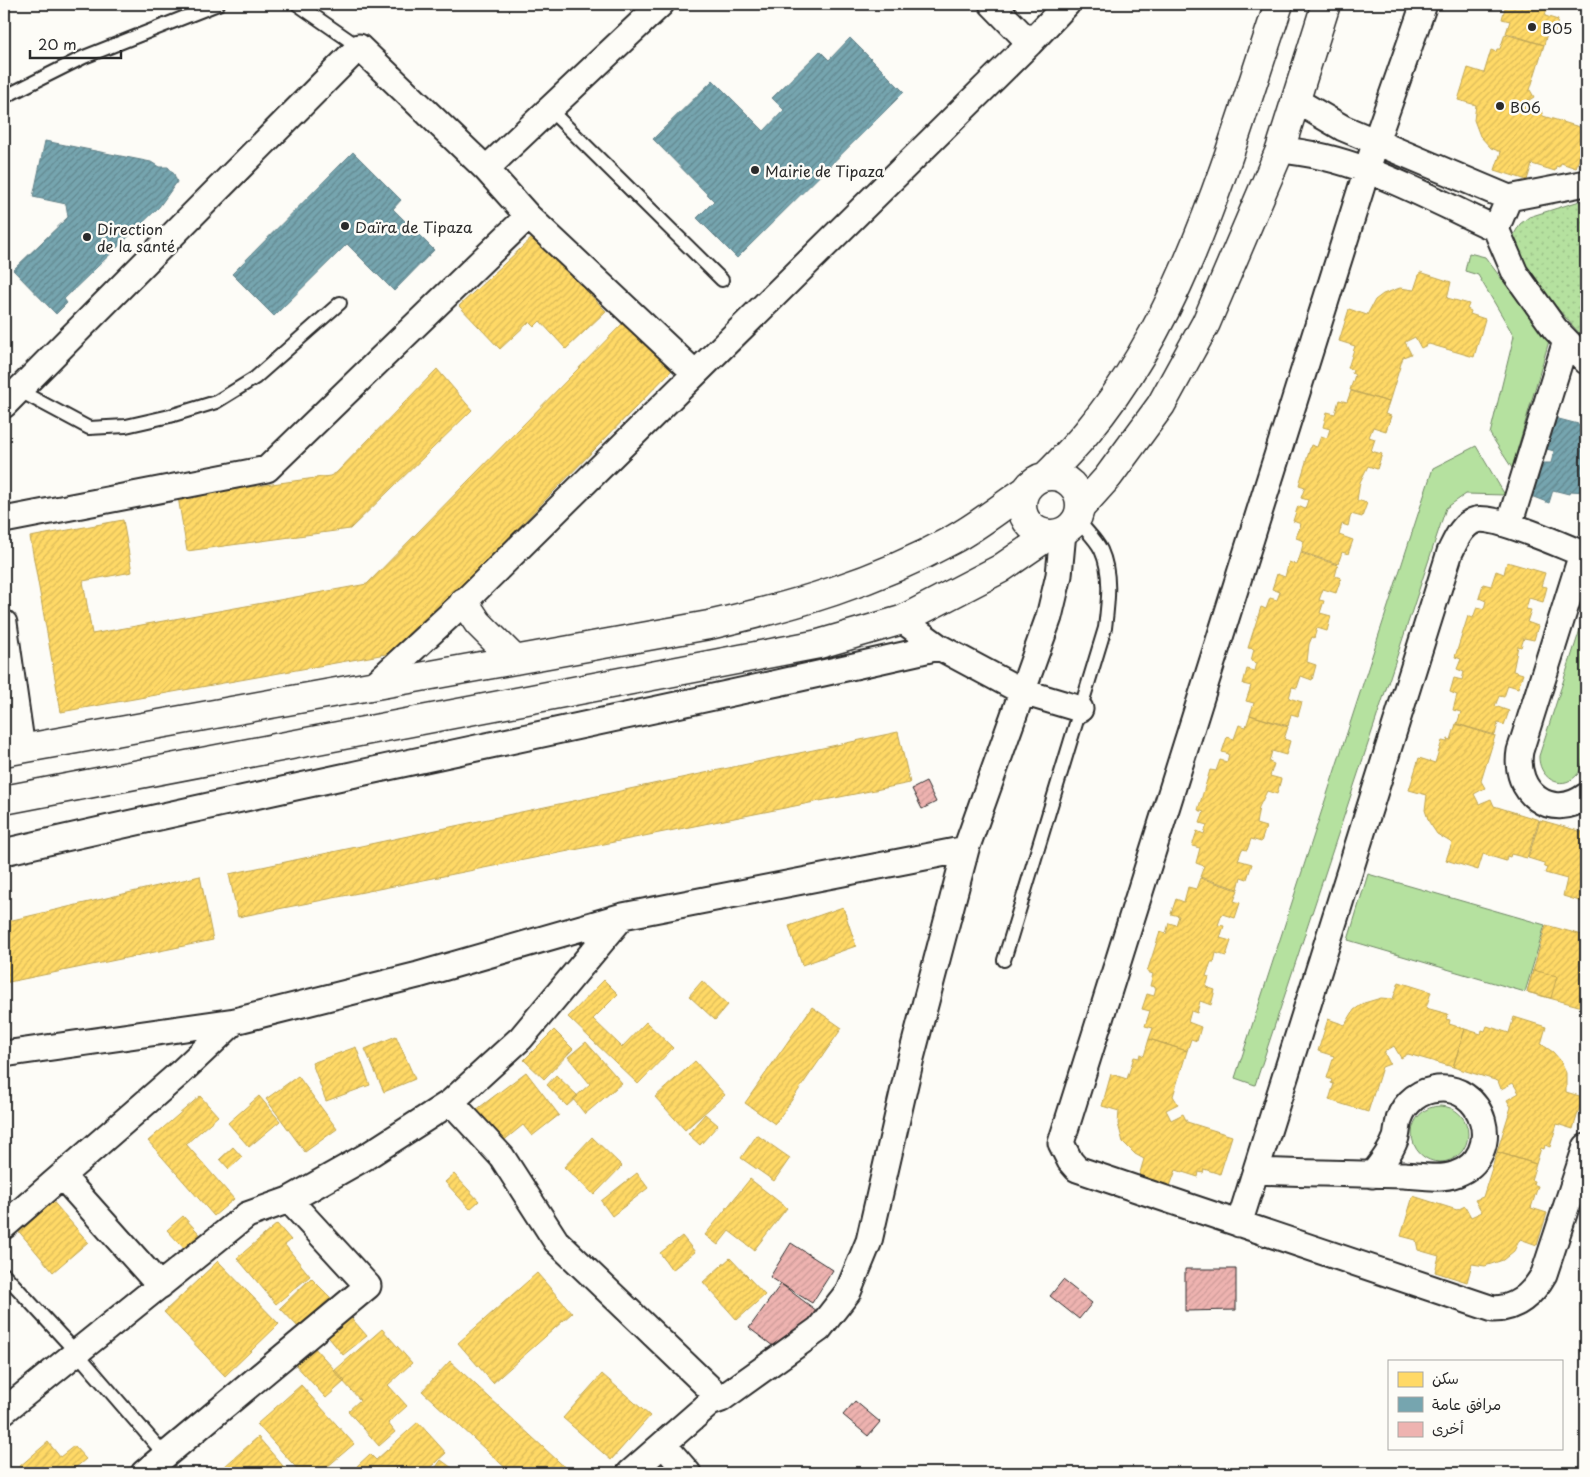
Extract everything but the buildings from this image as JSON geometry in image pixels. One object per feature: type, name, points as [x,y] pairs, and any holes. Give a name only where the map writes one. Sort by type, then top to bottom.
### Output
[{"type":"main road","points":[[13,751],[709,625],[782,609],[854,586],[954,539],[1035,484],[1088,431],[1127,378],[1182,276],[1228,154],[1279,4]]},
{"type":"main road","points":[[4,800],[819,644],[902,620],[1000,569],[1068,523],[1108,477],[1150,420],[1191,352],[1206,323],[1280,150],[1294,100],[1326,4]]},
{"type":"main road","points":[[1059,477],[1071,483],[1078,494],[1068,523],[1032,528],[1024,517],[1022,504],[1035,484],[1059,477]]},
{"type":"main road","points":[[464,602],[478,623],[515,660]]},
{"type":"street","points":[[486,169],[662,4]]},
{"type":"street","points":[[992,4],[1030,42]]},
{"type":"street","points":[[373,686],[464,602],[1067,4]]},
{"type":"street","points":[[1424,4],[1367,169],[1061,1142],[1065,1152],[1077,1169],[1493,1309],[1514,1306],[1531,1292],[1544,1274],[1586,1147]]},
{"type":"street","points":[[11,397],[359,47],[486,169],[528,216],[695,373]]},
{"type":"street","points":[[1294,100],[1326,120],[1509,198],[1586,183]]},
{"type":"street","points":[[1280,150],[1314,154],[1367,169],[1496,230],[1515,273],[1566,341],[1586,361]]},
{"type":"street","points":[[1496,230],[1509,198]]},
{"type":"street","points":[[4,520],[268,469],[528,216]]},
{"type":"street","points":[[1509,525],[1566,341]]},
{"type":"street","points":[[1239,1224],[1450,552],[1462,530],[1477,520],[1509,525],[1584,554],[1520,752],[1518,770],[1525,787],[1537,799],[1546,803],[1563,806],[1572,804],[1586,796]]},
{"type":"street","points":[[630,1473],[710,1404],[721,1399],[819,1329],[848,1292],[869,1241],[911,1058],[966,849],[1023,692],[1055,596],[1068,523]]},
{"type":"street","points":[[902,620],[939,647],[1023,692],[1080,709]]},
{"type":"street","points":[[4,623],[13,751]]},
{"type":"street","points":[[4,852],[212,804],[734,694],[939,647]]},
{"type":"street","points":[[4,1054],[235,1022],[418,975],[623,916],[966,849]]},
{"type":"street","points":[[4,1411],[247,1215],[289,1200],[368,1156],[451,1102],[521,1038],[623,916]]},
{"type":"street","points":[[4,1226],[181,1072],[235,1022]]},
{"type":"street","points":[[1256,1171],[1372,1175],[1451,1176],[1463,1171],[1478,1158],[1483,1146],[1485,1126],[1478,1108],[1469,1098],[1451,1090],[1432,1090],[1419,1094],[1405,1108],[1399,1119],[1396,1140],[1389,1154],[1372,1175]]},
{"type":"street","points":[[451,1102],[502,1157],[556,1241],[721,1399]]},
{"type":"street","points":[[62,1176],[160,1286]]},
{"type":"street","points":[[144,1473],[368,1286],[289,1200]]},
{"type":"street","points":[[663,1444],[688,1473]]},
{"type":"lane","points":[[4,97],[84,57],[218,4]]},
{"type":"lane","points":[[297,4],[359,47]]},
{"type":"lane","points":[[549,110],[722,280]]},
{"type":"lane","points":[[11,397],[89,428],[126,426],[170,416],[216,402],[255,378],[340,303]]},
{"type":"lane","points":[[1004,960],[1105,628],[1108,575],[1101,550],[1068,523]]},
{"type":"lane","points":[[4,1274],[77,1353],[166,1455]]},
{"type":"green space","points":[[1586,199],[1586,341],[1519,264],[1509,243],[1520,224],[1529,217]]},
{"type":"green space","points":[[1469,253],[1485,257],[1549,341],[1512,468],[1490,434],[1514,336],[1478,275],[1465,271]]},
{"type":"green space","points":[[1476,446],[1505,495],[1466,494],[1446,508],[1255,1085],[1235,1078],[1433,468]]},
{"type":"green space","points":[[1586,611],[1586,748],[1582,766],[1577,775],[1570,780],[1557,782],[1546,776],[1542,770],[1539,756]]},
{"type":"green space","points":[[1368,874],[1545,925],[1525,992],[1348,940]]},
{"type":"green space","points":[[1434,1106],[1446,1106],[1460,1114],[1468,1128],[1466,1145],[1460,1154],[1446,1162],[1434,1162],[1424,1157],[1417,1150],[1412,1140],[1412,1128],[1417,1118],[1424,1111]]},
{"type":"place","name":"B05","points":[[1532,27]]},
{"type":"place","name":"B06","points":[[1500,106]]},
{"type":"place","name":"Mairie de Tipaza","points":[[755,170]]},
{"type":"place","name":"Daïra de Tipaza","points":[[345,226]]},
{"type":"place","name":"Direction de la santé","points":[[87,237]]}]
